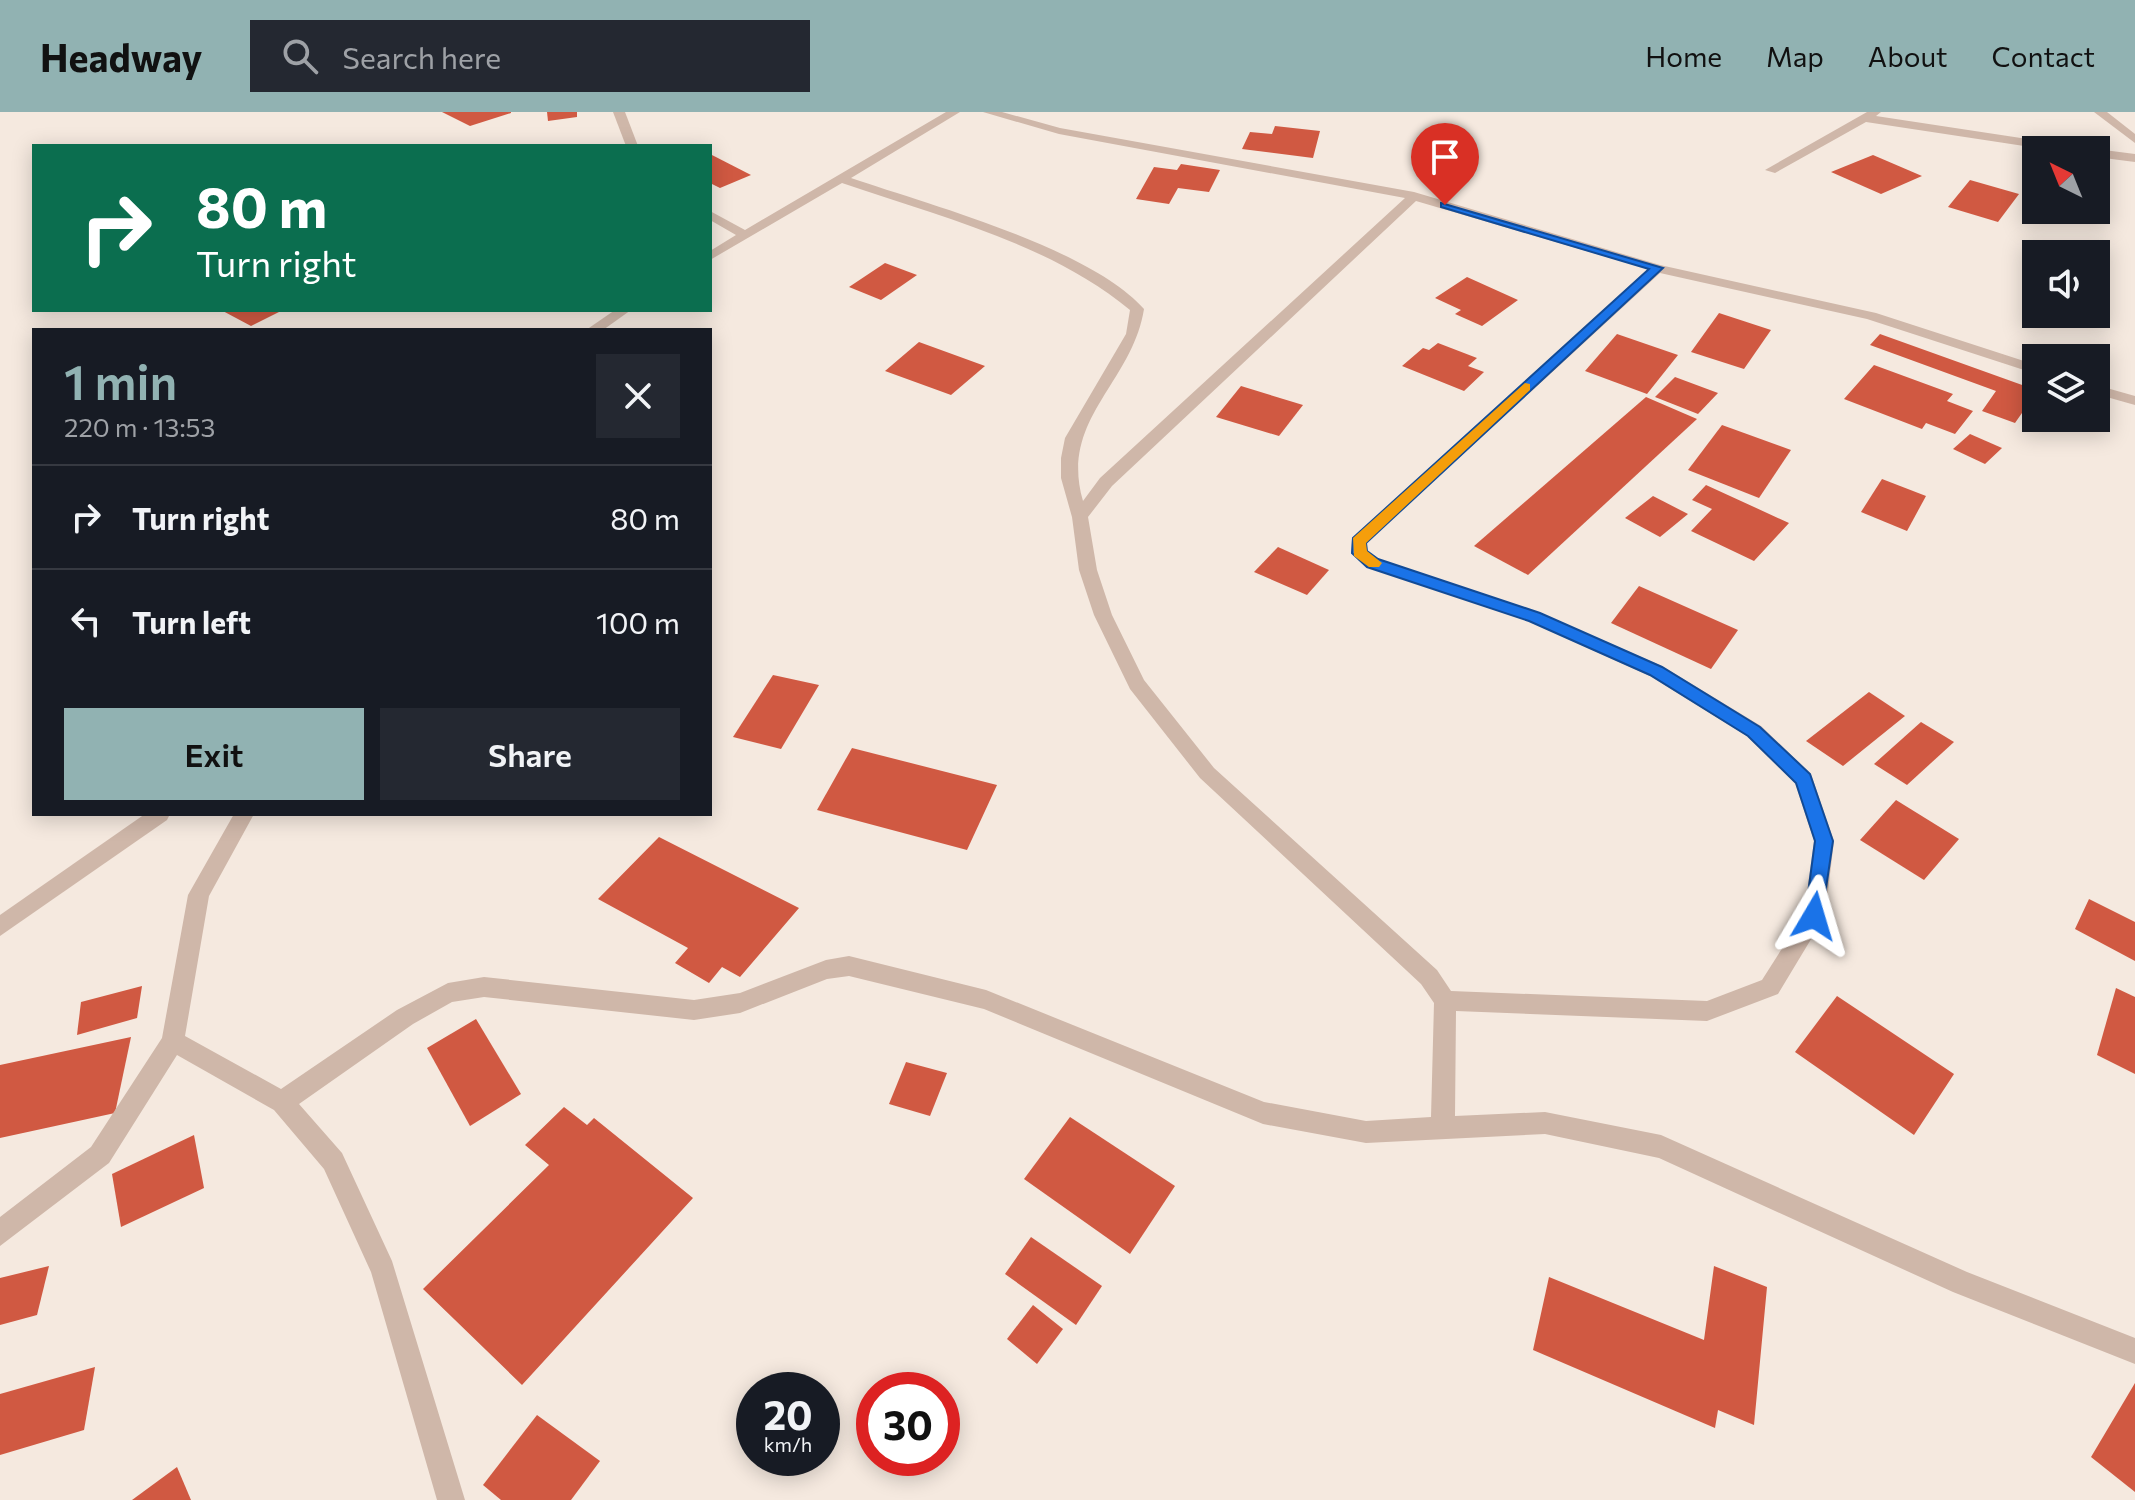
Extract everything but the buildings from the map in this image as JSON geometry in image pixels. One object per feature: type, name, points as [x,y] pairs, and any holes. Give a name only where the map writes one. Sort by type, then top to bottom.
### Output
[{"type":"street","points":[[619,112],[631,144]]},
{"type":"street","points":[[712,255],[845,180],[954,112]]},
{"type":"street","points":[[989,112],[1059,131],[1414,196],[1657,268],[1871,316],[2022,365]]},
{"type":"street","points":[[2100,112],[2135,140]]},
{"type":"street","points":[[1771,170],[1870,115],[2022,141]]},
{"type":"street","points":[[2110,155],[2135,158]]},
{"type":"street","points":[[845,180],[1013,241],[1095,277],[1123,294],[1137,309],[1133,334],[1073,438],[1067,455],[1067,474],[1080,517],[1088,570],[1103,615],[1137,684],[1207,773],[1429,977],[1445,1001],[1443,1130]]},
{"type":"street","points":[[1080,517],[1106,482],[1414,196]]},
{"type":"street","points":[[712,216],[744,235]]},
{"type":"street","points":[[1445,1001],[1707,1011],[1770,987],[1814,916],[1824,841],[1804,779],[1754,731],[1656,671],[1534,617],[1373,563],[1359,553],[1358,542],[1657,268]]},
{"type":"street","points":[[596,328],[621,312]]},
{"type":"street","points":[[2110,393],[2135,401]]},
{"type":"street","points":[[0,927],[157,816]]},
{"type":"street","points":[[0,1233],[100,1155],[173,1041],[199,895],[243,816]]},
{"type":"street","points":[[282,1102],[405,1017],[448,993],[484,987],[694,1010],[740,1003],[826,970],[849,966],[986,1000],[1263,1113],[1366,1132],[1545,1123],[1661,1147],[1962,1283],[2135,1351]]},
{"type":"street","points":[[173,1041],[282,1102],[333,1161],[383,1270],[451,1500]]},
{"type":"slow traffic","points":[[1374,563],[1359,553],[1358,542],[1525,387]]},
{"type":"route","points":[[1445,205],[1657,268],[1358,542],[1359,553],[1373,563],[1534,617],[1656,671],[1754,731],[1804,779],[1824,841],[1814,916]]}]
